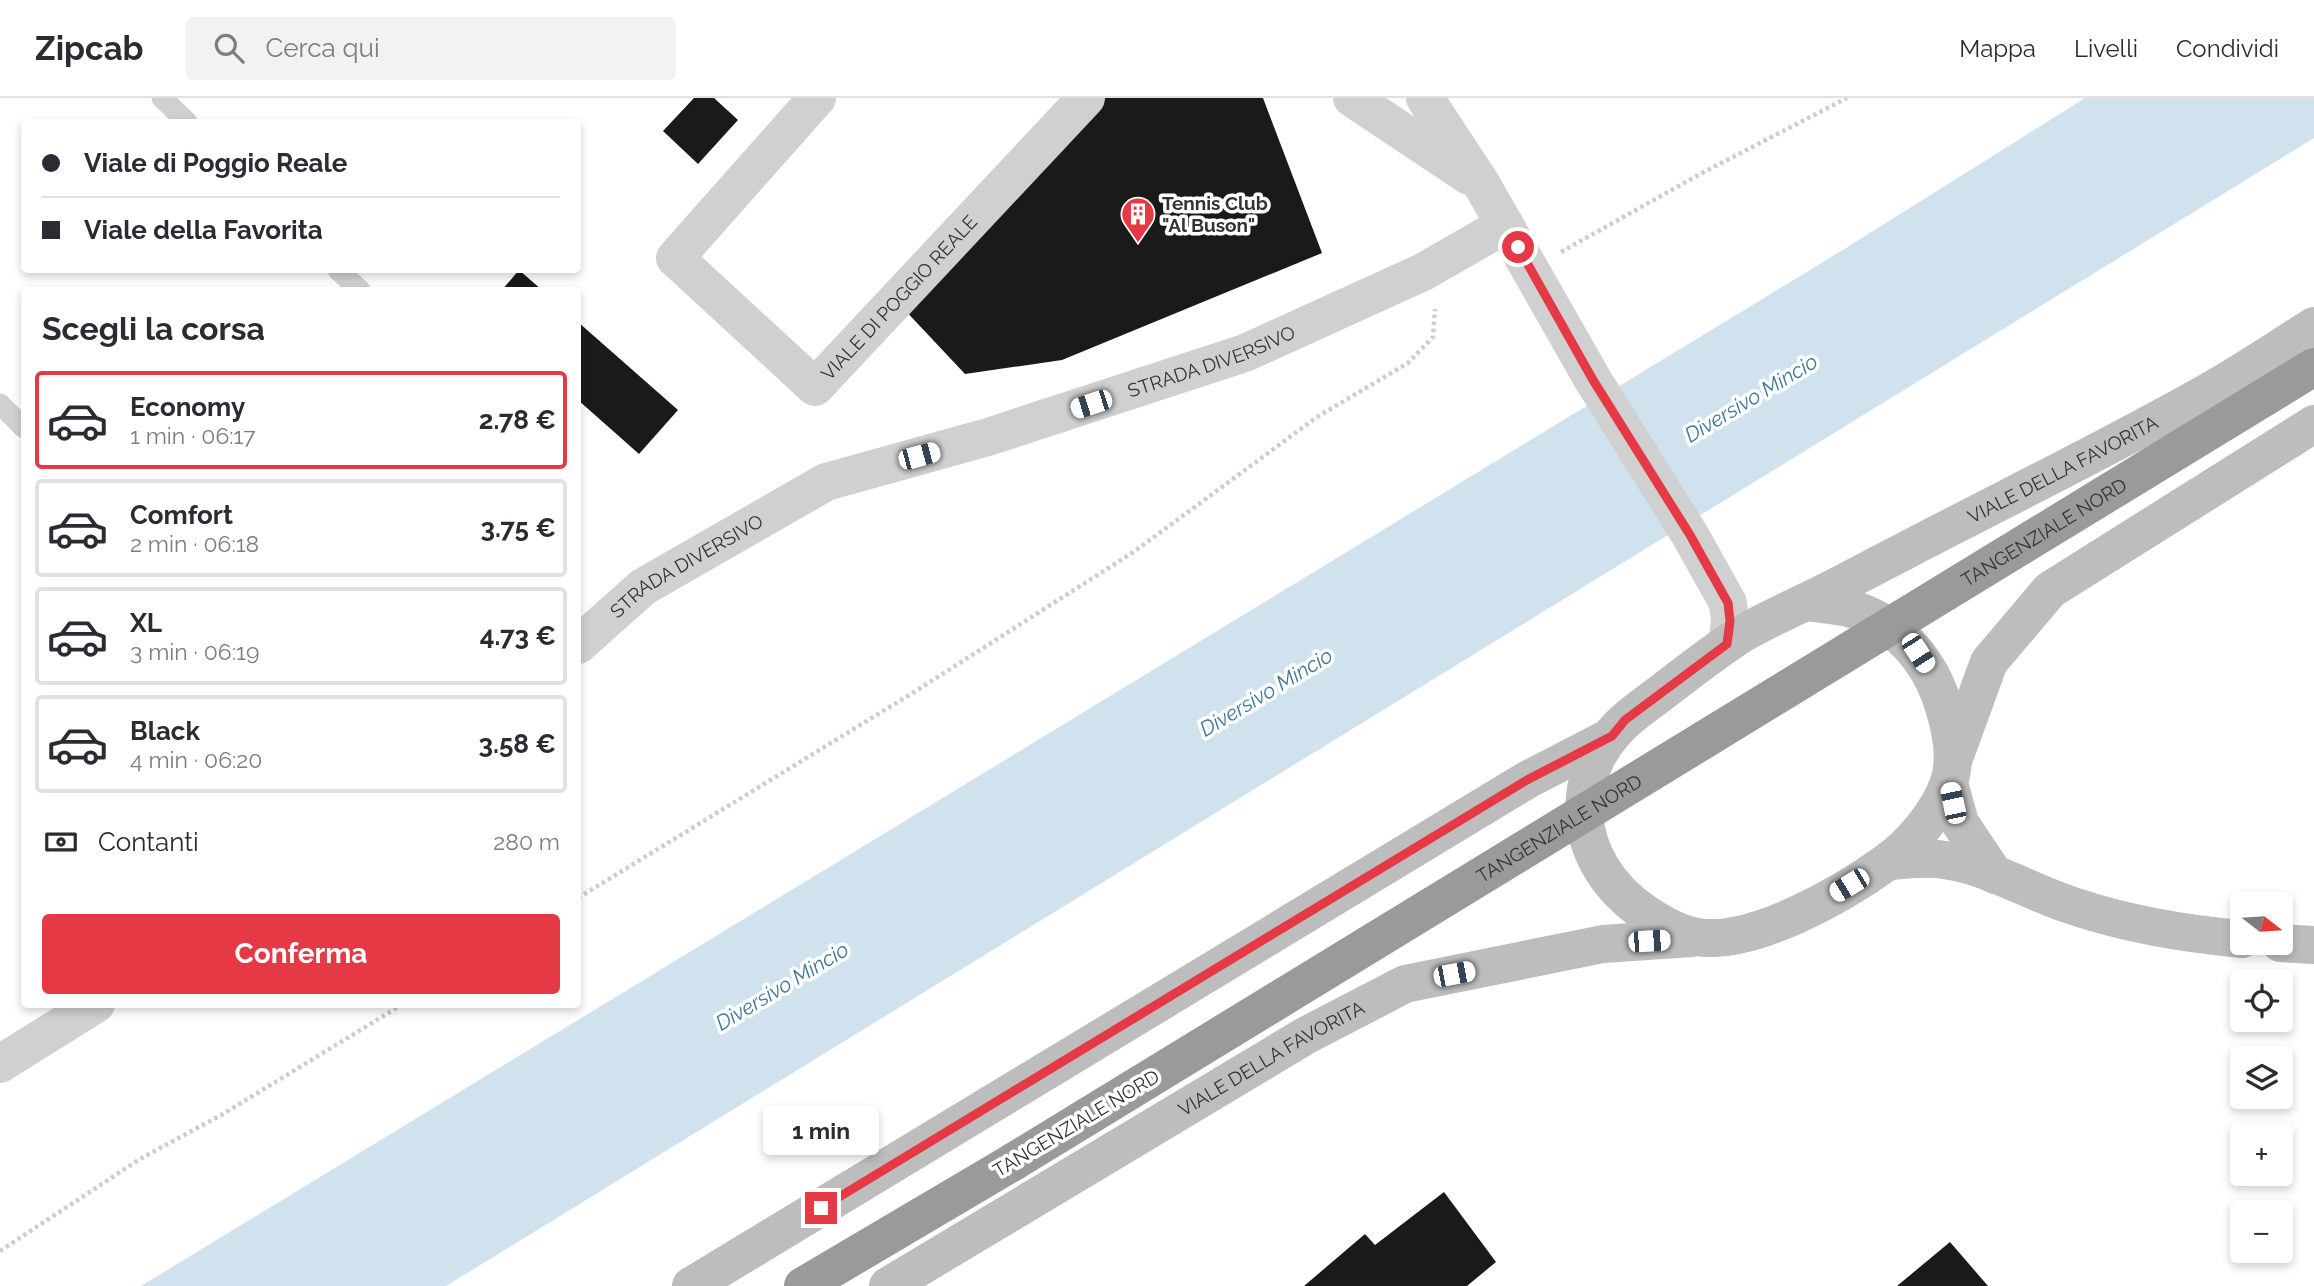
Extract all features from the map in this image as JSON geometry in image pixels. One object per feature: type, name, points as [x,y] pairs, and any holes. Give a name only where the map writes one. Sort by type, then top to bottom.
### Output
[{"type":"highway","name":"TANGENZIALE NORD","points":[[803,1286],[1025,1154],[2314,367]]},
{"type":"main road","name":"VIALE DELLA FAVORITA","points":[[1612,736],[1625,720],[1727,644],[1772,618],[2209,392],[2314,326]]},
{"type":"main road","points":[[1889,861],[1927,821],[1951,771],[1989,662],[2050,590],[2314,424]]},
{"type":"main road","points":[[1807,602],[1850,608],[1870,617],[1903,638],[1918,653],[1933,676],[1951,728],[1951,771],[1960,823],[1995,875]]},
{"type":"main road","points":[[1612,736],[1594,758],[1584,795],[1584,818],[1595,857],[1634,905],[1663,925],[1696,937]]},
{"type":"main road","points":[[691,1286],[1515,787],[1612,736]]},
{"type":"main road","points":[[1889,861],[1939,859],[1995,875],[2051,898],[2106,916],[2230,937]]},
{"type":"main road","name":"VIALE DELLA FAVORITA","points":[[888,1286],[1305,1035],[1405,984],[1603,944],[1739,934],[1780,923],[1805,912],[1889,861]]},
{"type":"main road","points":[[2293,944],[2314,945]]},
{"type":"street","name":"VIALE DI POGGIO REALE","points":[[817,98],[675,258],[815,387],[1086,98]]},
{"type":"street","points":[[1352,98],[1482,185]]},
{"type":"street","points":[[1425,98],[1482,185],[1593,380],[1690,535],[1728,603],[1730,621],[1727,644]]},
{"type":"street","name":"STRADA DIVERSIVO","points":[[581,642],[643,587],[826,482],[988,438],[1245,353],[1423,272],[1505,225]]},
{"type":"street","points":[[1728,603],[1747,614],[1772,618]]},
{"type":"street","points":[[0,1064],[90,1008]]},
{"type":"lane","points":[[162,98],[184,119]]},
{"type":"lane","points":[[341,273],[357,287]]},
{"type":"lane","points":[[0,404],[21,425]]},
{"type":"path","points":[[1531,269],[1702,173],[1847,98]]},
{"type":"path","points":[[581,896],[919,689],[1135,551],[1317,417],[1408,363],[1433,337],[1436,298],[1423,272]]},
{"type":"path","points":[[0,1251],[140,1159],[223,1114],[395,1008]]},
{"type":"water","name":"Diversivo Mincio","points":[[2085,98],[2314,98],[2314,138],[446,1286],[141,1286],[1846,248]]},
{"type":"building","points":[[694,98],[714,98],[738,120],[698,164],[663,131]]},
{"type":"building","name":"Tennis Club \"Al Buson\"","points":[[1097,98],[1263,98],[1322,253],[1062,360],[965,374],[901,306]]},
{"type":"building","points":[[516,273],[522,273],[539,287],[505,287]]},
{"type":"building","points":[[581,325],[678,410],[639,454],[581,403]]},
{"type":"building","points":[[1444,1192],[1496,1262],[1467,1286],[1304,1286],[1365,1234],[1375,1245]]},
{"type":"building","points":[[1950,1242],[1988,1286],[1897,1286]]},
{"type":"place","name":"Tennis Club \"Al Buson\"","points":[[1138,244]]},
{"type":"route","points":[[821,1208],[1527,780],[1612,736],[1625,720],[1727,644],[1730,621],[1728,603],[1690,535],[1593,380],[1518,247]]}]
